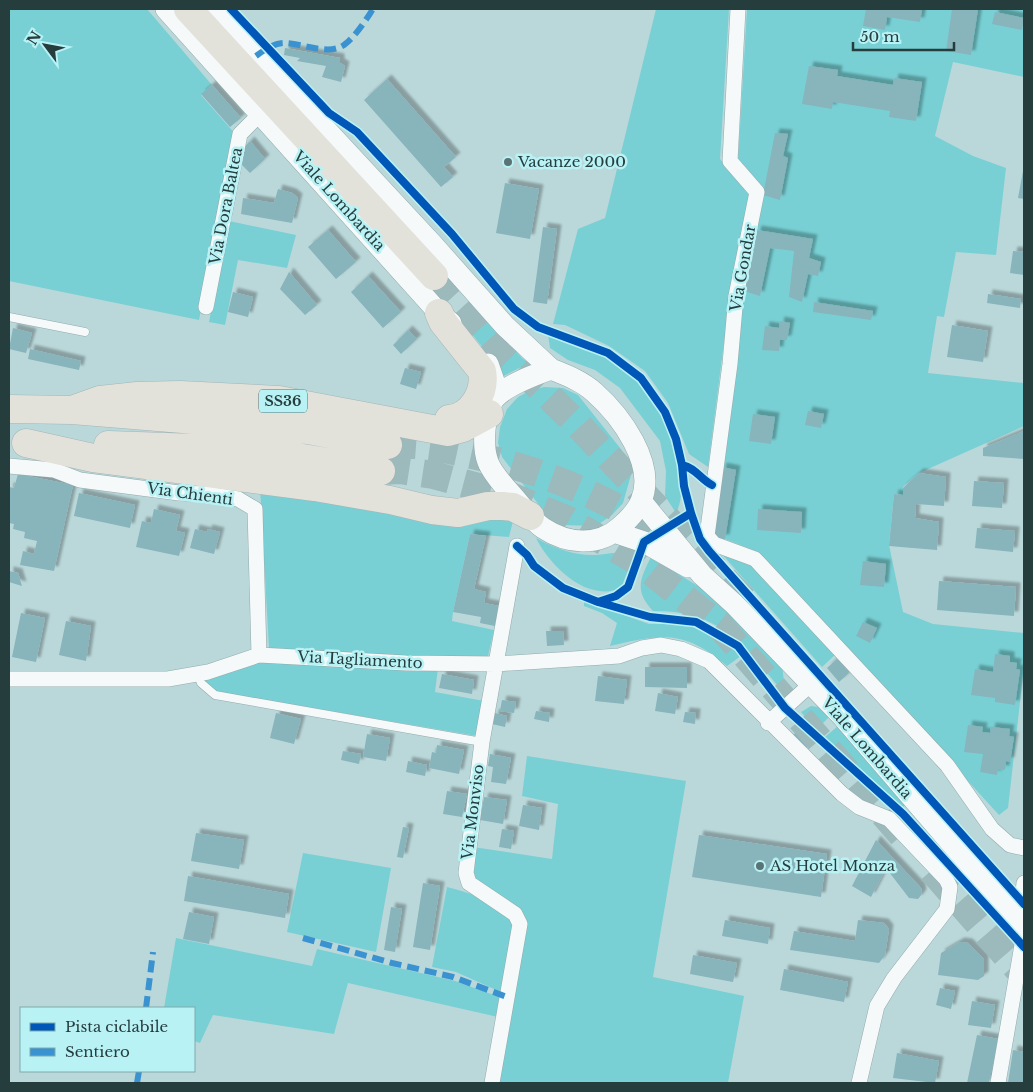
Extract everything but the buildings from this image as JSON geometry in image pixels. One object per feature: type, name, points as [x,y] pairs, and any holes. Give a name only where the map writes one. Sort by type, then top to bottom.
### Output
[{"type":"highway","points":[[188,9],[434,276]]},
{"type":"highway","points":[[279,400],[351,400],[441,420],[452,420],[463,415],[472,408],[482,390],[484,381],[482,371],[443,322],[439,313]]},
{"type":"highway","name":"SS36","points":[[72,410],[100,400],[137,396],[180,395],[279,400],[448,432],[463,428],[492,406]]},
{"type":"highway","name":"SS36","points":[[9,409],[72,410],[308,430],[388,445]]},
{"type":"highway","points":[[18,442],[112,461],[315,487],[390,500],[432,510],[458,513],[488,506],[503,506],[513,507],[530,516]]},
{"type":"highway","points":[[18,442],[196,448],[297,457],[381,471]]},
{"type":"main road","name":"Viale Lombardia","points":[[166,9],[439,313],[475,343],[488,363],[495,384],[492,406]]},
{"type":"main road","points":[[214,9],[428,239],[505,326],[551,369],[574,379],[594,392],[631,436],[644,471],[645,486],[641,501],[629,518],[614,532],[596,541],[571,540],[543,528],[530,516],[488,463],[484,448],[492,406],[525,378],[551,369]]},
{"type":"main road","name":"Viale Lombardia","points":[[641,501],[702,575],[734,604],[842,716],[1023,927]]},
{"type":"main road","name":"Viale Lombardia","points":[[614,532],[644,542],[702,575]]},
{"type":"street","name":"Via Gondar","points":[[738,9],[730,161],[757,192],[736,296],[730,364],[707,536],[714,544],[755,559],[947,765],[992,828],[1010,845],[1024,848]]},
{"type":"street","name":"Via Dora Baltea","points":[[206,307],[240,134],[261,114]]},
{"type":"street","name":"Via Chienti","points":[[9,466],[54,470],[80,480],[179,493],[207,494],[238,500],[255,509],[259,655]]},
{"type":"street","name":"Via Monviso","points":[[492,1083],[520,924],[515,914],[469,883],[466,873],[482,742],[517,546]]},
{"type":"street","name":"Via Tagliamento","points":[[9,679],[168,678],[197,674],[259,655],[406,663],[496,664],[619,656],[642,648],[661,645],[681,648],[709,662]]},
{"type":"street","name":"Viale Lombardia","points":[[709,662],[768,723],[842,794],[859,807],[888,819],[895,825],[946,879],[950,887],[947,909],[894,978],[877,1006],[859,1083]]},
{"type":"street","points":[[768,723],[811,684]]},
{"type":"street","points":[[998,1083],[1015,999],[1022,945],[1024,883]]},
{"type":"lane","points":[[9,317],[86,332]]},
{"type":"lane","points":[[197,674],[201,683],[214,695],[482,742]]},
{"type":"shaded area","points":[[9,9],[147,9],[212,85],[201,95],[237,136],[199,320],[9,281]]},
{"type":"shaded area","points":[[656,9],[729,9],[720,159],[750,192],[731,288],[708,467],[689,454],[668,403],[645,371],[609,346],[565,325],[553,324],[578,229],[605,218]]},
{"type":"shaded area","points":[[747,9],[1024,9],[1024,77],[953,62],[935,136],[973,156],[1006,168],[996,255],[956,252],[944,317],[937,316],[928,373],[1024,383],[1024,426],[919,473],[903,487],[903,495],[894,494],[889,545],[903,612],[933,624],[1024,633],[1024,667],[1008,808],[999,815],[758,552],[725,539],[710,537],[741,296],[760,206],[738,161]]},
{"type":"shaded area","points":[[229,221],[296,235],[287,268],[238,260],[225,325],[209,322]]},
{"type":"shaded area","points":[[473,305],[522,358],[529,363],[500,378],[496,364],[459,318]]},
{"type":"shaded area","points":[[548,335],[587,348],[609,359],[637,381],[648,395],[658,409],[676,461],[681,494],[676,513],[665,496],[666,471],[660,441],[620,388],[595,370],[568,360],[550,348]]},
{"type":"shaded area","points":[[544,387],[563,388],[578,395],[628,458],[631,475],[623,503],[612,515],[596,526],[560,525],[549,518],[502,457],[498,443],[500,427],[507,409],[518,397],[529,391]]},
{"type":"shaded area","points":[[260,487],[427,519],[450,526],[464,525],[488,515],[513,521],[509,537],[470,534],[453,612],[452,621],[494,630],[488,656],[409,656],[269,648]]},
{"type":"shaded area","points":[[536,538],[573,553],[596,555],[616,552],[635,553],[621,588],[608,591],[595,590],[583,586],[560,570],[550,560]]},
{"type":"shaded area","points":[[720,552],[753,567],[836,654],[822,667]]},
{"type":"shaded area","points":[[651,557],[709,593],[782,665],[784,682],[778,686],[739,642],[711,622],[675,612],[653,611],[647,604],[641,591],[642,578]]},
{"type":"shaded area","points":[[584,601],[649,624],[686,624],[724,642],[741,656],[727,666],[698,646],[685,640],[672,638],[658,637],[610,646],[617,623],[602,613],[584,606]]},
{"type":"shaded area","points":[[255,662],[438,668],[435,692],[484,701],[477,736],[218,692],[204,678]]},
{"type":"shaded area","points":[[811,706],[818,707],[829,717],[816,730],[801,712]]},
{"type":"shaded area","points":[[838,726],[907,804],[903,807],[825,737]]},
{"type":"shaded area","points":[[527,756],[686,781],[653,977],[744,996],[728,1083],[497,1083],[524,924],[473,880],[473,847],[552,859],[558,804],[522,796]]},
{"type":"shaded area","points":[[303,853],[391,868],[376,952],[287,932]]},
{"type":"shaded area","points":[[447,887],[465,892],[494,905],[509,918],[513,925],[503,993],[456,972],[432,967]]},
{"type":"shaded area","points":[[176,938],[312,966],[317,949],[455,981],[502,998],[498,1017],[348,983],[334,1034],[213,1015],[200,1043],[195,1041],[195,1007],[164,1007]]},
{"type":"tunnel","points":[[434,276],[504,353],[577,424],[744,600]]},
{"type":"tunnel","points":[[388,445],[417,445],[444,449],[492,460],[548,477],[627,513],[677,546]]},
{"type":"tunnel","points":[[381,471],[400,470],[433,475],[508,495],[568,520],[640,563],[719,625],[902,835]]},
{"type":"tunnel","points":[[932,870],[1024,976]]},
{"type":"marked path","points":[[256,56],[269,47],[280,43],[323,49],[338,48],[352,37],[373,9]]},
{"type":"marked path","points":[[303,938],[392,963],[453,977],[507,997]]},
{"type":"marked path","points":[[146,1007],[153,952]]},
{"type":"marked path","points":[[137,1083],[139,1072]]},
{"type":"cycle path","points":[[231,9],[329,113],[357,132],[452,234],[514,309],[538,327],[608,353],[641,378],[665,412],[676,439],[682,465],[687,466],[712,485]]},
{"type":"cycle path","points":[[517,546],[527,555],[534,566],[563,588],[598,602],[616,596],[628,587],[644,542],[691,513],[684,486],[682,465]]},
{"type":"cycle path","points":[[691,513],[700,539],[709,551],[1024,904]]},
{"type":"cycle path","points":[[598,602],[650,617],[696,622],[738,646],[785,708],[903,814],[1024,947]]},
{"type":"place","name":"Vacanze 2000","points":[[508,162]]},
{"type":"place","name":"AS Hotel Monza","points":[[760,866]]}]
